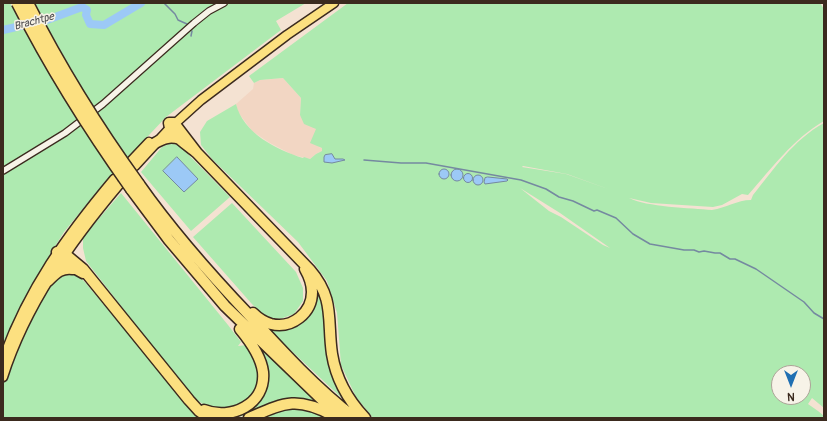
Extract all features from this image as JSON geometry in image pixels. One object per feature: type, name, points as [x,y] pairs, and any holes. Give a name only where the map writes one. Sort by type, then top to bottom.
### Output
[{"type":"highway","points":[[17,3],[86,124],[135,187],[227,292],[293,363],[355,418]]},
{"type":"highway","points":[[28,3],[56,57],[169,240],[225,306],[340,418]]},
{"type":"highway","points":[[171,124],[180,139],[197,153]]},
{"type":"highway","points":[[171,124],[314,275],[324,291],[329,310],[332,353],[335,369],[346,393],[365,418]]},
{"type":"highway","points":[[155,143],[166,137],[180,139]]},
{"type":"highway","points":[[61,255],[73,269]]},
{"type":"highway","points":[[61,255],[78,264],[189,400],[199,411],[209,418]]},
{"type":"highway","points":[[227,292],[262,321],[276,325],[290,324],[304,313],[312,298],[311,284],[301,262]]},
{"type":"highway","points":[[48,281],[60,270],[66,268],[73,269],[84,274],[92,281]]},
{"type":"highway","points":[[189,400],[207,412],[227,415],[245,409],[256,399],[260,390],[263,381],[263,371],[258,356],[247,337],[229,316],[225,306]]},
{"type":"highway","points":[[249,418],[276,407],[294,403],[315,406],[340,418]]},
{"type":"main road","points":[[171,124],[155,143],[133,163],[171,124],[200,99],[272,44],[334,3]]},
{"type":"main road","points":[[3,359],[48,281],[61,255],[87,212],[117,182]]},
{"type":"main road","points":[[3,377],[13,340],[36,286],[61,255]]},
{"type":"street","points":[[3,171],[65,133],[103,104],[194,23],[209,11],[224,3]]},
{"type":"shaded area","points":[[283,78],[301,98],[300,115],[316,129],[319,147],[323,148],[322,151],[310,159],[293,155],[270,143],[252,131],[238,112],[236,104],[253,89],[254,83],[260,80]]},
{"type":"green space","points":[[3,3],[10,3],[24,30],[76,118],[91,104],[35,3],[306,3],[276,21],[281,30],[166,117],[104,183],[64,232],[49,256],[60,273],[74,272],[84,281],[195,414],[201,418],[3,418]]},
{"type":"green space","points":[[348,3],[820,3],[824,9],[824,121],[802,136],[774,164],[748,195],[742,194],[722,205],[713,207],[651,203],[629,198],[657,205],[712,210],[741,201],[751,200],[753,195],[785,155],[803,138],[824,123],[824,408],[812,398],[811,400],[811,365],[771,365],[771,405],[809,405],[824,416],[824,418],[373,418],[356,397],[341,365],[337,313],[327,281],[298,242],[212,159],[201,145],[200,132],[207,121],[236,104],[246,124],[253,132],[272,145],[293,155],[310,159],[322,151],[322,148],[310,143],[316,129],[304,124],[300,115],[301,98],[283,78],[260,80],[254,83],[249,76]],"holes":[[[522,167],[567,174],[611,190],[566,174]],[[520,188],[560,213],[610,248],[549,211]]]},
{"type":"green space","points":[[171,143],[180,146],[230,197],[191,231],[141,172],[162,147]]},
{"type":"green space","points":[[121,193],[241,342],[238,346],[256,344],[323,407],[282,401],[243,416],[228,418],[192,397],[86,261],[83,248],[83,237]]},
{"type":"green space","points":[[232,203],[296,272],[303,288],[303,301],[294,314],[280,319],[265,317],[193,237]]},
{"type":"green space","points":[[319,291],[323,309],[329,368],[338,388],[348,404],[266,327],[279,330],[299,326],[312,310]]},
{"type":"green space","points":[[285,407],[304,408],[325,418],[256,418]]},
{"type":"water","points":[[332,154],[335,159],[345,160],[332,163],[324,162],[325,155]]},
{"type":"water","points":[[177,157],[198,179],[184,192],[163,171]]},
{"type":"water","points":[[444,169],[449,174],[444,179],[439,174]]},
{"type":"water","points":[[457,169],[461,171],[463,175],[461,179],[457,181],[453,179],[451,175],[453,171]]},
{"type":"water","points":[[468,173],[473,178],[468,183],[463,178]]},
{"type":"water","points":[[476,175],[480,175],[482,176],[482,184],[476,185],[473,182],[473,178]]},
{"type":"water","points":[[488,177],[508,180],[485,184],[485,178]]},
{"type":"waterway","name":"Brachtpe","points":[[3,30],[47,20],[82,7],[87,10],[86,15],[90,24],[104,25],[141,3]]},
{"type":"waterway","points":[[164,3],[175,14],[178,20],[187,24]]},
{"type":"waterway","points":[[191,36],[192,31]]},
{"type":"waterway","points":[[364,160],[401,163],[426,163],[521,180],[546,189],[559,197],[616,218],[633,234],[650,244],[699,252],[704,251],[720,253],[730,259],[735,259],[756,269],[804,302],[814,313],[824,319]]}]
